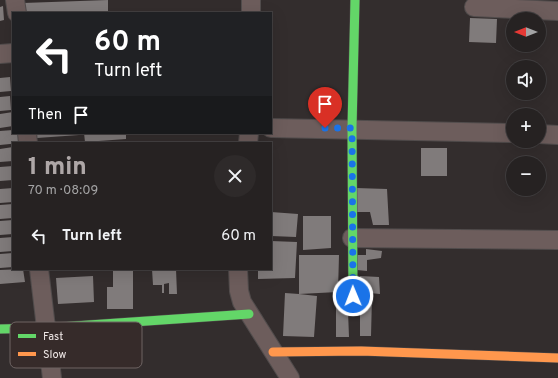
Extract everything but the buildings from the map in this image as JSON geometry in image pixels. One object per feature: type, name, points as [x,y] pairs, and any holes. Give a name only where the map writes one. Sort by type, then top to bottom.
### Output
[{"type":"street","points":[[16,0],[16,12]]},
{"type":"street","points":[[251,0],[251,12]]},
{"type":"street","points":[[353,296],[352,128],[355,0]]},
{"type":"street","points":[[474,7],[558,11]]},
{"type":"street","points":[[0,54],[12,53]]},
{"type":"street","points":[[272,128],[352,128],[506,133]]},
{"type":"street","points":[[546,134],[558,134]]},
{"type":"street","points":[[352,238],[558,240]]},
{"type":"street","points":[[39,270],[44,322]]},
{"type":"street","points":[[238,270],[239,291],[242,302],[290,378]]},
{"type":"street","points":[[132,322],[249,314]]},
{"type":"street","points":[[0,329],[10,329]]},
{"type":"street","points":[[273,352],[362,351],[558,358]]},
{"type":"street","points":[[51,368],[52,378]]},
{"type":"traffic: fast","points":[[353,296],[352,128],[355,0]]},
{"type":"traffic: fast","points":[[132,322],[249,314]]},
{"type":"traffic: fast","points":[[0,329],[10,329]]},
{"type":"traffic: slow","points":[[273,352],[361,351],[558,358]]},
{"type":"route","points":[[325,128],[352,128],[353,296]]}]
